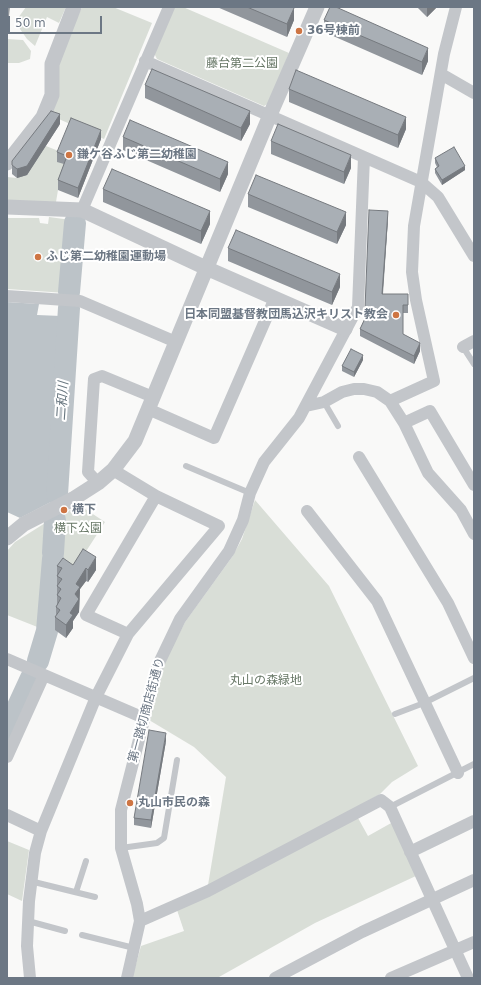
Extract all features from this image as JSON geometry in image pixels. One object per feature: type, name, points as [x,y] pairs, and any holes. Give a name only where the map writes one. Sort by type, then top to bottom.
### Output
[{"type":"street","points":[[7,163],[43,116],[52,95],[52,64],[74,7]]},
{"type":"street","points":[[82,210],[169,7]]},
{"type":"street","points":[[7,538],[24,524],[63,504],[98,483],[113,470],[135,441],[270,115],[317,7]]},
{"type":"street","points":[[390,401],[434,381],[422,334],[412,272],[414,226],[441,74],[456,7]]},
{"type":"street","points":[[145,61],[421,182],[438,197],[474,256]]},
{"type":"street","points":[[441,74],[474,93]]},
{"type":"street","name":"第一踏切商店街通り","points":[[127,978],[140,921],[122,848],[121,810],[144,718],[164,651],[180,619],[229,551],[237,537],[244,520],[250,493],[264,462],[299,418],[358,307],[364,157]]},
{"type":"street","points":[[7,207],[82,210],[206,268],[345,330]]},
{"type":"street","points":[[7,296],[80,301],[176,342]]},
{"type":"street","points":[[98,483],[88,472],[94,379],[102,376],[214,438],[275,298]]},
{"type":"street","points":[[463,347],[474,341]]},
{"type":"street","points":[[306,406],[324,402],[342,392],[364,389],[377,392],[390,401],[404,423],[428,473],[461,510],[474,534]]},
{"type":"street","points":[[404,423],[430,411],[474,485]]},
{"type":"street","points":[[359,457],[440,590],[474,658]]},
{"type":"street","points":[[30,978],[27,946],[30,881],[41,831],[96,698],[128,634],[219,526],[156,496],[113,470]]},
{"type":"street","points":[[128,634],[86,615],[156,496]]},
{"type":"street","points":[[307,511],[377,601],[458,773]]},
{"type":"street","points":[[7,659],[144,718]]},
{"type":"street","points":[[7,757],[42,674]]},
{"type":"street","points":[[140,921],[208,891],[381,800],[390,807],[468,978]]},
{"type":"street","points":[[7,816],[41,831]]},
{"type":"street","points":[[410,852],[474,821]]},
{"type":"street","points":[[274,978],[362,932],[474,880]]},
{"type":"street","points":[[391,978],[474,942]]},
{"type":"lane","points":[[463,347],[474,364]]},
{"type":"lane","points":[[324,402],[338,426]]},
{"type":"lane","points":[[186,466],[250,493]]},
{"type":"lane","points":[[395,714],[424,703],[474,678]]},
{"type":"lane","points":[[122,848],[157,843],[164,838],[177,760]]},
{"type":"lane","points":[[390,807],[474,764]]},
{"type":"lane","points":[[76,892],[86,861]]},
{"type":"lane","points":[[30,881],[95,896]]},
{"type":"lane","points":[[28,921],[65,931]]},
{"type":"lane","points":[[82,935],[134,948]]},
{"type":"green space","points":[[26,7],[66,7],[59,23],[47,17],[35,46],[27,39],[20,29],[18,18]]},
{"type":"green space","points":[[82,7],[113,7],[152,23],[104,139],[52,116],[57,63]]},
{"type":"green space","name":"藤台第二公園","points":[[174,7],[183,7],[289,53],[269,103],[264,106],[157,59],[154,53]]},
{"type":"green space","points":[[7,39],[23,40],[31,51],[30,59],[19,63],[7,63]]},
{"type":"green space","points":[[46,146],[61,152],[67,166],[58,190],[56,202],[7,201],[7,177],[17,178]]},
{"type":"green space","name":"ふじ第二幼稚園運動場","points":[[49,217],[71,220],[66,293],[7,289],[7,218],[39,218],[40,223],[48,224]]},
{"type":"green space","name":"丸山の森緑地","points":[[255,500],[329,586],[418,766],[392,782],[380,794],[353,809],[368,836],[393,822],[418,875],[315,923],[219,977],[132,978],[141,946],[184,931],[177,910],[206,897],[226,777],[194,747],[149,720],[162,667],[185,622],[232,557],[242,539]]},
{"type":"green space","name":"横下公園","points":[[79,505],[105,522],[72,573],[57,564],[61,515]]},
{"type":"green space","name":"横下公園","points":[[50,520],[45,630],[7,615],[7,551],[15,542]]},
{"type":"green space","points":[[7,841],[29,850],[22,901],[7,894]]},
{"type":"shaded area","points":[[7,302],[39,304],[37,315],[61,316],[51,502],[20,518],[7,512]]},
{"type":"building","points":[[247,7],[292,7],[294,8],[287,24]]},
{"type":"building","points":[[330,7],[336,7],[428,48],[422,62],[324,20]]},
{"type":"building","points":[[152,69],[250,111],[241,128],[145,85]]},
{"type":"building","points":[[296,70],[406,117],[398,135],[289,89]]},
{"type":"building","points":[[51,111],[60,114],[27,166],[17,169],[12,165],[12,161]]},
{"type":"building","points":[[71,118],[101,130],[78,188],[58,180],[67,156],[57,152]]},
{"type":"building","points":[[130,120],[228,162],[220,179],[123,137]]},
{"type":"building","points":[[278,124],[351,155],[344,172],[271,141]]},
{"type":"building","points":[[454,147],[465,166],[442,180],[435,169],[439,166],[435,158]]},
{"type":"building","points":[[112,169],[210,211],[201,231],[103,189]]},
{"type":"building","points":[[256,175],[346,212],[337,232],[248,194]]},
{"type":"building","points":[[369,210],[388,211],[382,294],[408,294],[408,305],[403,305],[403,334],[420,343],[414,356],[360,329],[369,310],[365,308]]},
{"type":"building","points":[[236,230],[340,274],[332,292],[228,248]]},
{"type":"building","points":[[351,349],[363,355],[354,372],[342,366]]},
{"type":"building","points":[[83,549],[96,557],[88,570],[86,568],[76,584],[80,587],[75,594],[79,599],[70,613],[73,615],[66,625],[55,617],[60,610],[56,607],[61,598],[57,595],[61,589],[57,586],[62,579],[57,576],[62,568],[57,566],[63,558],[73,565]]},
{"type":"building","points":[[149,730],[166,733],[151,820],[134,818]]},
{"type":"waterway","name":"二和川","points":[[69,292],[75,223]]},
{"type":"waterway","name":"二和川","points":[[57,494],[69,308]]},
{"type":"waterway","name":"二和川","points":[[53,553],[55,520]]},
{"type":"waterway","name":"二和川","points":[[38,661],[47,631],[53,559]]},
{"type":"waterway","name":"二和川","points":[[7,730],[31,678]]},
{"type":"place","name":"36号棟前","points":[[299,31]]},
{"type":"place","name":"鎌ケ谷ふじ第二幼稚園","points":[[69,155]]},
{"type":"place","name":"ふじ第二幼稚園運動場","points":[[38,257]]},
{"type":"place","name":"日本同盟基督教団馬込沢キリスト教会","points":[[396,315]]},
{"type":"place","name":"横下","points":[[64,510]]},
{"type":"place","name":"丸山市民の森","points":[[130,803]]}]
